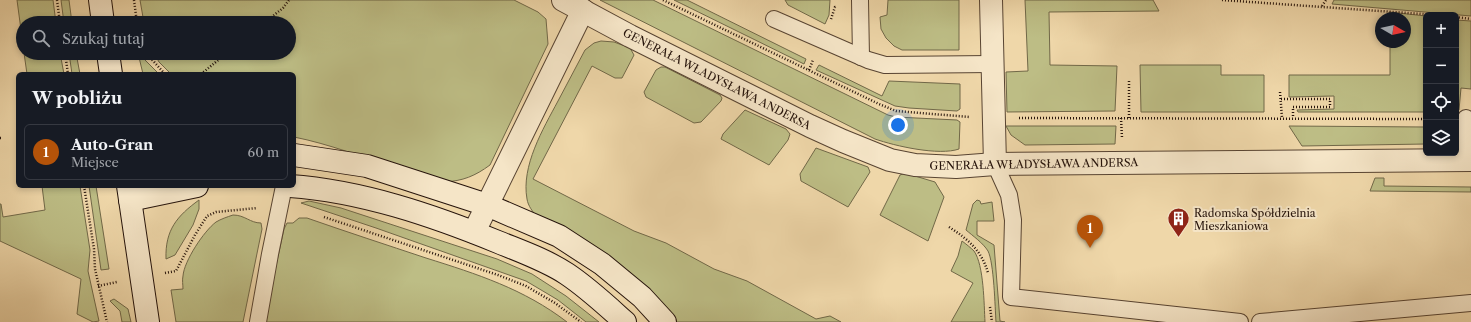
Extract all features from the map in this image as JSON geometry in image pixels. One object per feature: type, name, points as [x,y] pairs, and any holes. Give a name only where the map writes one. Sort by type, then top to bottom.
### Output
[{"type":"street","points":[[100,0],[102,16]]},
{"type":"street","name":"GENERAŁA WŁADYSŁAWA ANDERSA","points":[[563,0],[810,126],[890,160],[915,166],[956,167],[995,164],[1469,160]]},
{"type":"street","points":[[991,0],[995,164]]},
{"type":"street","points":[[474,232],[583,10]]},
{"type":"street","points":[[109,60],[111,72]]},
{"type":"street","points":[[296,155],[367,166],[487,206],[559,236],[602,264],[642,297],[665,322]]},
{"type":"street","points":[[296,187],[338,192],[372,200],[406,209],[474,232],[527,254],[566,273],[596,296],[625,322]]},
{"type":"street","points":[[148,322],[129,193],[178,188]]},
{"type":"lane","points":[[860,0],[861,57]]},
{"type":"lane","points":[[774,19],[861,57],[885,65],[992,64]]},
{"type":"lane","points":[[1466,118],[1469,160]]},
{"type":"lane","points":[[995,164],[1009,195],[1013,220],[1011,297],[1240,322]]},
{"type":"lane","points":[[258,322],[265,278],[284,188]]},
{"type":"lane","points":[[1260,322],[1471,303]]},
{"type":"path","points":[[57,0],[59,16]]},
{"type":"path","points":[[134,0],[136,16]]},
{"type":"path","points":[[273,16],[283,8],[289,0]]},
{"type":"path","points":[[664,0],[896,111],[995,118],[1423,119]]},
{"type":"path","points":[[1222,0],[1423,14]]},
{"type":"path","points":[[1322,6],[1326,0]]},
{"type":"path","points":[[1459,17],[1471,19]]},
{"type":"path","points":[[66,60],[68,72]]},
{"type":"path","points":[[152,60],[163,72]]},
{"type":"path","points":[[203,72],[218,60]]},
{"type":"path","points":[[1129,81],[1129,118]]},
{"type":"path","points":[[1280,92],[1282,118]]},
{"type":"path","points":[[1281,99],[1330,99],[1330,106],[1293,107],[1293,118]]},
{"type":"path","points":[[84,188],[94,249],[95,269],[107,322]]},
{"type":"path","points":[[176,271],[206,216],[216,212],[234,209],[279,208]]},
{"type":"path","points":[[323,217],[498,275],[526,286],[555,303],[581,322]]},
{"type":"path","points":[[949,227],[966,238],[981,254],[986,264],[988,275]]},
{"type":"path","points":[[990,306],[992,322]]},
{"type":"green space","points":[[17,0],[53,0],[55,16],[19,16]]},
{"type":"green space","points":[[61,0],[69,0],[71,16],[63,16]]},
{"type":"green space","points":[[140,0],[514,0],[538,12],[546,19],[548,44],[490,165],[474,175],[463,179],[438,182],[359,155],[296,137],[296,72],[169,72],[158,60],[296,60],[296,16],[143,16]]},
{"type":"green space","points":[[600,0],[653,0],[888,115],[896,117],[957,120],[960,122],[959,149],[950,151],[929,151],[905,147],[875,139]]},
{"type":"green space","points":[[674,0],[687,0],[806,59],[804,64]]},
{"type":"green space","points":[[785,0],[830,0],[829,15],[825,24],[788,5]]},
{"type":"green space","points":[[888,0],[959,0],[959,50],[902,50],[894,46],[886,38],[881,29],[880,17],[887,15]]},
{"type":"green space","points":[[1025,0],[1153,0],[1159,11],[1049,12],[1050,65],[1117,66],[1115,111],[1007,112],[1006,72],[1028,71]]},
{"type":"green space","points":[[1334,0],[1471,0],[1471,16],[1459,15],[1459,12],[1425,12],[1332,4]]},
{"type":"green space","points":[[1411,14],[1423,16],[1423,112],[1298,112],[1297,110],[1334,109],[1334,96],[1289,97],[1289,75],[1390,75],[1390,48],[1411,48]]},
{"type":"green space","points":[[1459,20],[1471,21],[1471,89],[1461,88],[1459,110]]},
{"type":"green space","points":[[601,41],[614,42],[630,48],[634,55],[622,78],[615,78],[592,66],[533,179],[634,231],[666,243],[714,269],[747,281],[816,319],[830,316],[841,322],[676,322],[668,312],[537,217],[528,204],[527,199],[526,186],[530,161],[546,123],[585,50],[594,43]]},
{"type":"green space","points":[[25,60],[61,60],[64,72],[27,72]]},
{"type":"green space","points":[[70,60],[77,60],[80,72],[72,72]]},
{"type":"green space","points":[[140,60],[145,60],[157,72],[143,72]]},
{"type":"green space","points":[[819,65],[882,96],[889,81],[960,84],[960,109],[957,111],[895,106],[816,70]]},
{"type":"green space","points":[[1140,65],[1221,65],[1221,75],[1264,75],[1264,112],[1141,112]]},
{"type":"green space","points":[[661,67],[665,67],[720,95],[722,98],[721,101],[701,122],[694,123],[646,97],[644,92],[656,70]]},
{"type":"green space","points":[[745,110],[786,129],[790,134],[788,140],[769,165],[721,139],[723,134]]},
{"type":"green space","points":[[1006,126],[1116,126],[1115,144],[1025,145],[1011,135]]},
{"type":"green space","points":[[1289,126],[1423,127],[1423,144],[1302,146]]},
{"type":"green space","points":[[816,148],[868,167],[870,172],[848,207],[801,181],[800,174]]},
{"type":"green space","points":[[905,173],[935,182],[944,197],[928,241],[880,215],[900,175]]},
{"type":"green space","points":[[1375,178],[1384,178],[1384,186],[1471,187],[1471,192],[1370,191]]},
{"type":"green space","points":[[42,188],[80,188],[90,250],[88,271],[99,321],[93,322],[77,314],[81,279],[0,241],[0,204],[3,217],[45,210]]},
{"type":"green space","points":[[89,188],[96,188],[109,269],[101,270]]},
{"type":"green space","points":[[199,200],[199,209],[193,225],[175,255],[166,259],[166,249],[170,232],[184,212]]},
{"type":"green space","points":[[977,200],[980,201],[981,204],[992,202],[994,221],[977,221],[977,235],[994,245],[1000,321],[1005,322],[996,322],[993,275],[988,251],[981,242],[966,230],[973,204]]},
{"type":"green space","points":[[309,201],[341,208],[497,259],[532,274],[566,296],[599,322],[586,322],[558,300],[526,281],[301,203]]},
{"type":"green space","points":[[233,215],[241,216],[254,222],[261,223],[262,229],[243,322],[176,322],[171,290],[183,289],[184,270],[187,262],[195,247],[206,232],[216,222]]},
{"type":"green space","points":[[299,218],[307,218],[464,270],[517,291],[551,310],[567,322],[266,322],[271,289],[284,229],[287,223],[293,223]]},
{"type":"green space","points":[[962,241],[974,251],[980,266],[983,285],[985,322],[951,322],[973,283],[951,271],[958,256]]},
{"type":"green space","points":[[114,299],[128,309],[131,322],[122,322],[120,311],[110,301]]},
{"type":"place","name":"Radomska Spółdzielnia Mieszkaniowa","points":[[1179,238]]},
{"type":"place","name":"Auto-Gran","points":[[1090,248]]}]
